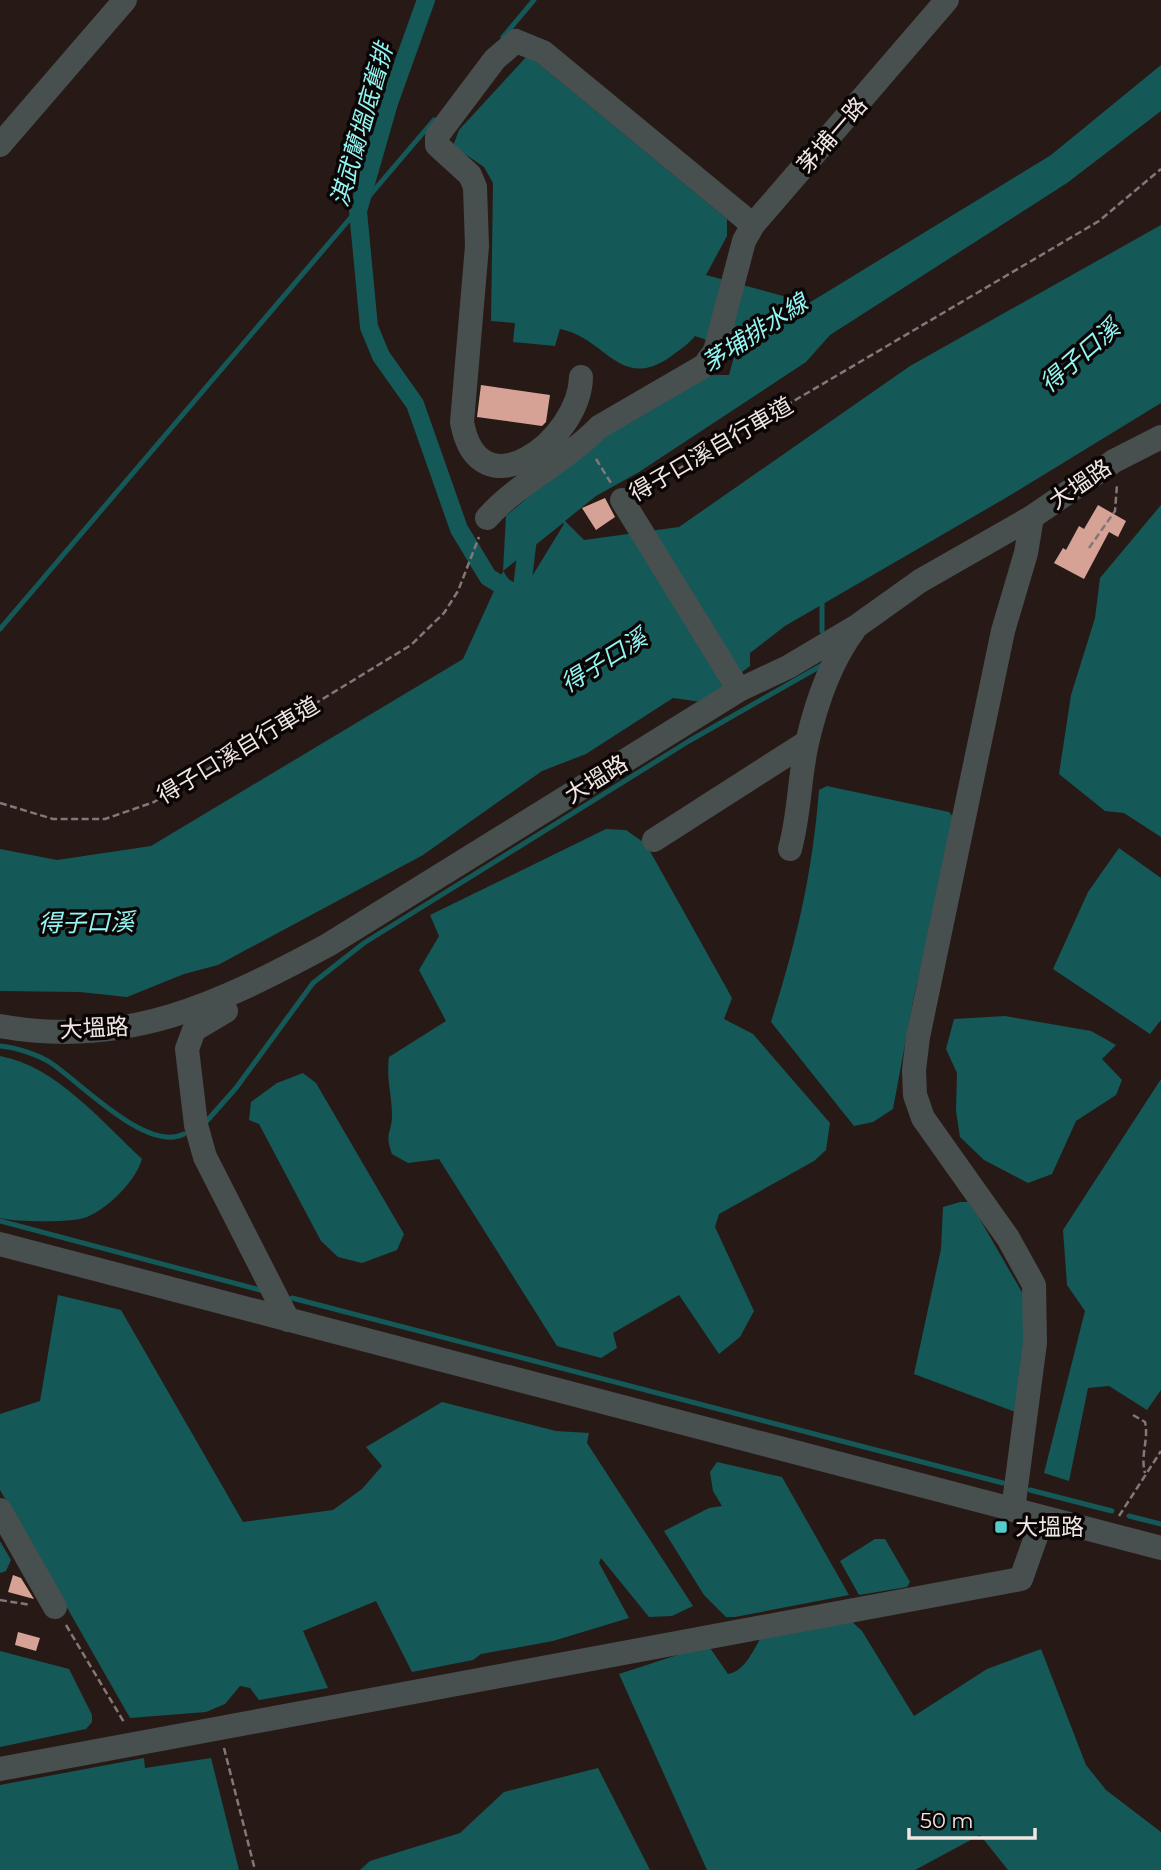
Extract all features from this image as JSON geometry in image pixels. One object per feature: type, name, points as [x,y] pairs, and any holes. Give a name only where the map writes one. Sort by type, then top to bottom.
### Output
[{"type":"street","points":[[0,145],[125,0]]},
{"type":"street","name":"茅埔一路","points":[[585,441],[614,417],[704,366],[715,351],[744,241],[752,225],[947,0]]},
{"type":"street","points":[[581,377],[578,402],[563,427],[557,436],[527,459],[512,466],[496,466],[481,461],[466,442],[462,422],[477,246],[475,187],[470,175],[437,145],[437,135],[495,59],[516,41],[544,52],[752,225]]},
{"type":"street","name":"大塭路","points":[[0,1026],[71,1031],[143,1026],[196,1010],[258,983],[340,937],[739,690],[788,667],[857,626],[920,581],[1032,517],[1114,461],[1161,436]]},
{"type":"street","points":[[487,518],[499,504],[585,441]]},
{"type":"street","points":[[622,500],[739,690]]},
{"type":"street","points":[[1013,1510],[1035,1343],[1034,1286],[1008,1238],[923,1118],[915,1095],[914,1070],[918,1037],[1003,631],[1026,553],[1032,517]]},
{"type":"street","points":[[790,849],[799,816],[807,742],[820,695],[843,645],[857,626]]},
{"type":"street","points":[[654,839],[807,742]]},
{"type":"street","points":[[258,983],[247,997],[194,1030],[187,1049],[196,1125],[205,1157],[288,1320]]},
{"type":"street","points":[[1,1245],[1161,1548]]},
{"type":"street","points":[[0,1510],[55,1607]]},
{"type":"street","points":[[0,1769],[1021,1579],[1043,1517]]},
{"type":"path","name":"得子口溪自行車道","points":[[585,441],[622,500],[657,484],[1099,220],[1161,169]]},
{"type":"path","points":[[1089,548],[1115,511],[1118,491],[1114,461]]},
{"type":"path","name":"得子口溪自行車道","points":[[0,803],[53,819],[92,819],[104,818],[154,802],[411,645],[444,613],[458,591],[487,518]]},
{"type":"path","points":[[1132,1415],[1145,1422],[1147,1434],[1141,1459],[1145,1473]]},
{"type":"path","points":[[1108,1533],[1161,1451]]},
{"type":"path","points":[[0,1600],[55,1607],[137,1743]]},
{"type":"path","points":[[219,1729],[255,1870]]},
{"type":"water","name":"得子口溪","points":[[528,55],[727,219],[727,236],[706,275],[809,303],[1051,155],[1161,65],[1161,111],[1067,183],[830,335],[806,362],[639,472],[596,496],[565,521],[584,540],[679,527],[910,366],[1161,225],[1161,403],[1009,496],[785,626],[750,653],[750,666],[702,702],[673,698],[586,754],[542,771],[423,855],[218,965],[184,974],[127,997],[80,992],[0,991],[0,849],[57,860],[151,846],[463,659],[503,571],[506,516],[609,428],[711,375],[729,375],[736,350],[695,336],[670,357],[653,366],[638,369],[625,366],[576,334],[560,329],[555,346],[513,342],[515,323],[491,321],[493,183],[484,167],[453,146],[459,130]],"holes":[[[564,524],[520,596],[503,571]]]},
{"type":"water","points":[[1161,505],[1161,837],[1124,813],[1105,811],[1059,774],[1071,695],[1095,618],[1100,578]]},
{"type":"water","points":[[827,786],[949,812],[955,819],[914,996],[893,1109],[873,1122],[854,1126],[771,1022],[802,907],[819,790]]},
{"type":"water","points":[[606,829],[626,830],[646,844],[732,998],[724,1019],[753,1034],[830,1123],[826,1150],[814,1161],[719,1214],[715,1227],[754,1311],[740,1337],[719,1354],[679,1295],[613,1333],[617,1348],[601,1358],[557,1346],[439,1159],[408,1163],[392,1154],[388,1137],[392,1121],[389,1057],[446,1021],[419,970],[439,936],[430,915]]},
{"type":"water","points":[[1119,848],[1161,878],[1161,1020],[1150,1034],[1053,969],[1088,892]]},
{"type":"water","points":[[1005,1016],[1091,1031],[1116,1045],[1102,1059],[1122,1080],[1116,1095],[1076,1121],[1052,1174],[1028,1183],[984,1160],[960,1137],[956,1111],[957,1073],[946,1049],[954,1019]]},
{"type":"water","points":[[0,1056],[21,1062],[59,1083],[142,1159],[128,1184],[95,1213],[80,1219],[57,1221],[0,1218]]},
{"type":"water","points":[[303,1073],[316,1083],[404,1234],[397,1250],[362,1263],[338,1257],[321,1241],[259,1124],[249,1120],[251,1102],[277,1083]]},
{"type":"water","points":[[1161,1079],[1161,1390],[1147,1410],[1109,1386],[1088,1388],[1069,1481],[1044,1473],[1085,1311],[1067,1285],[1063,1230]]},
{"type":"water","points":[[970,1202],[1023,1294],[1025,1315],[1018,1413],[914,1374],[941,1249],[943,1207]]},
{"type":"water","points":[[58,1295],[121,1310],[243,1522],[333,1510],[362,1489],[382,1466],[366,1447],[442,1402],[556,1431],[589,1433],[587,1443],[693,1606],[672,1616],[649,1617],[601,1558],[599,1563],[629,1618],[553,1641],[481,1654],[473,1660],[412,1672],[376,1601],[303,1631],[328,1688],[259,1700],[250,1688],[240,1686],[225,1704],[206,1712],[130,1718],[0,1490],[0,1414],[40,1401]]},
{"type":"water","points":[[717,1462],[782,1477],[849,1595],[726,1617],[704,1595],[664,1531],[709,1508],[722,1506],[713,1491],[710,1472]]},
{"type":"water","points":[[875,1539],[885,1539],[910,1582],[907,1587],[859,1595],[840,1561]]},
{"type":"water","points":[[0,1541],[11,1560],[6,1571],[0,1573]]},
{"type":"water","points":[[849,1619],[862,1631],[914,1716],[987,1669],[1041,1649],[1086,1765],[1106,1790],[1161,1832],[1161,1870],[1008,1870],[980,1835],[915,1870],[707,1870],[619,1674],[708,1645],[728,1674],[745,1664],[763,1634]]},
{"type":"water","points":[[0,1651],[69,1669],[92,1715],[92,1722],[86,1729],[0,1747]]},
{"type":"water","points":[[144,1758],[145,1768],[211,1758],[239,1870],[0,1870],[0,1785]]},
{"type":"water","points":[[598,1768],[650,1870],[360,1870],[370,1861],[460,1833],[504,1792]]},
{"type":"building","points":[[481,385],[550,395],[546,422],[542,426],[477,417]]},
{"type":"building","points":[[605,498],[615,517],[596,530],[582,508]]},
{"type":"building","points":[[1098,505],[1126,521],[1118,537],[1109,532],[1084,579],[1054,563],[1063,548],[1066,550],[1079,526],[1084,529]]},
{"type":"building","points":[[13,1575],[21,1578],[34,1599],[8,1592]]},
{"type":"building","points":[[18,1632],[40,1638],[36,1651],[15,1645]]},
{"type":"waterway","name":"淇武蘭塭底舊排","points":[[426,0],[389,103],[358,211],[369,327],[381,356],[415,404],[459,529],[488,577],[517,595]]},
{"type":"waterway","points":[[503,37],[534,0]]},
{"type":"waterway","points":[[0,629],[434,120]]},
{"type":"waterway","name":"茅埔排水線","points":[[523,619],[521,597],[529,529]]},
{"type":"waterway","points":[[822,598],[822,631]]},
{"type":"waterway","points":[[205,1123],[236,1088],[313,983],[364,943],[689,741],[824,664]]},
{"type":"waterway","points":[[0,1046],[34,1054],[46,1060],[115,1113],[152,1134],[169,1137],[184,1134]]},
{"type":"waterway","points":[[0,1221],[260,1290]]},
{"type":"waterway","points":[[292,1298],[1003,1483]]},
{"type":"waterway","points":[[1030,1490],[1112,1511]]},
{"type":"waterway","points":[[1129,1516],[1161,1524]]},
{"type":"place","name":"大塭路","points":[[1001,1527]]}]
